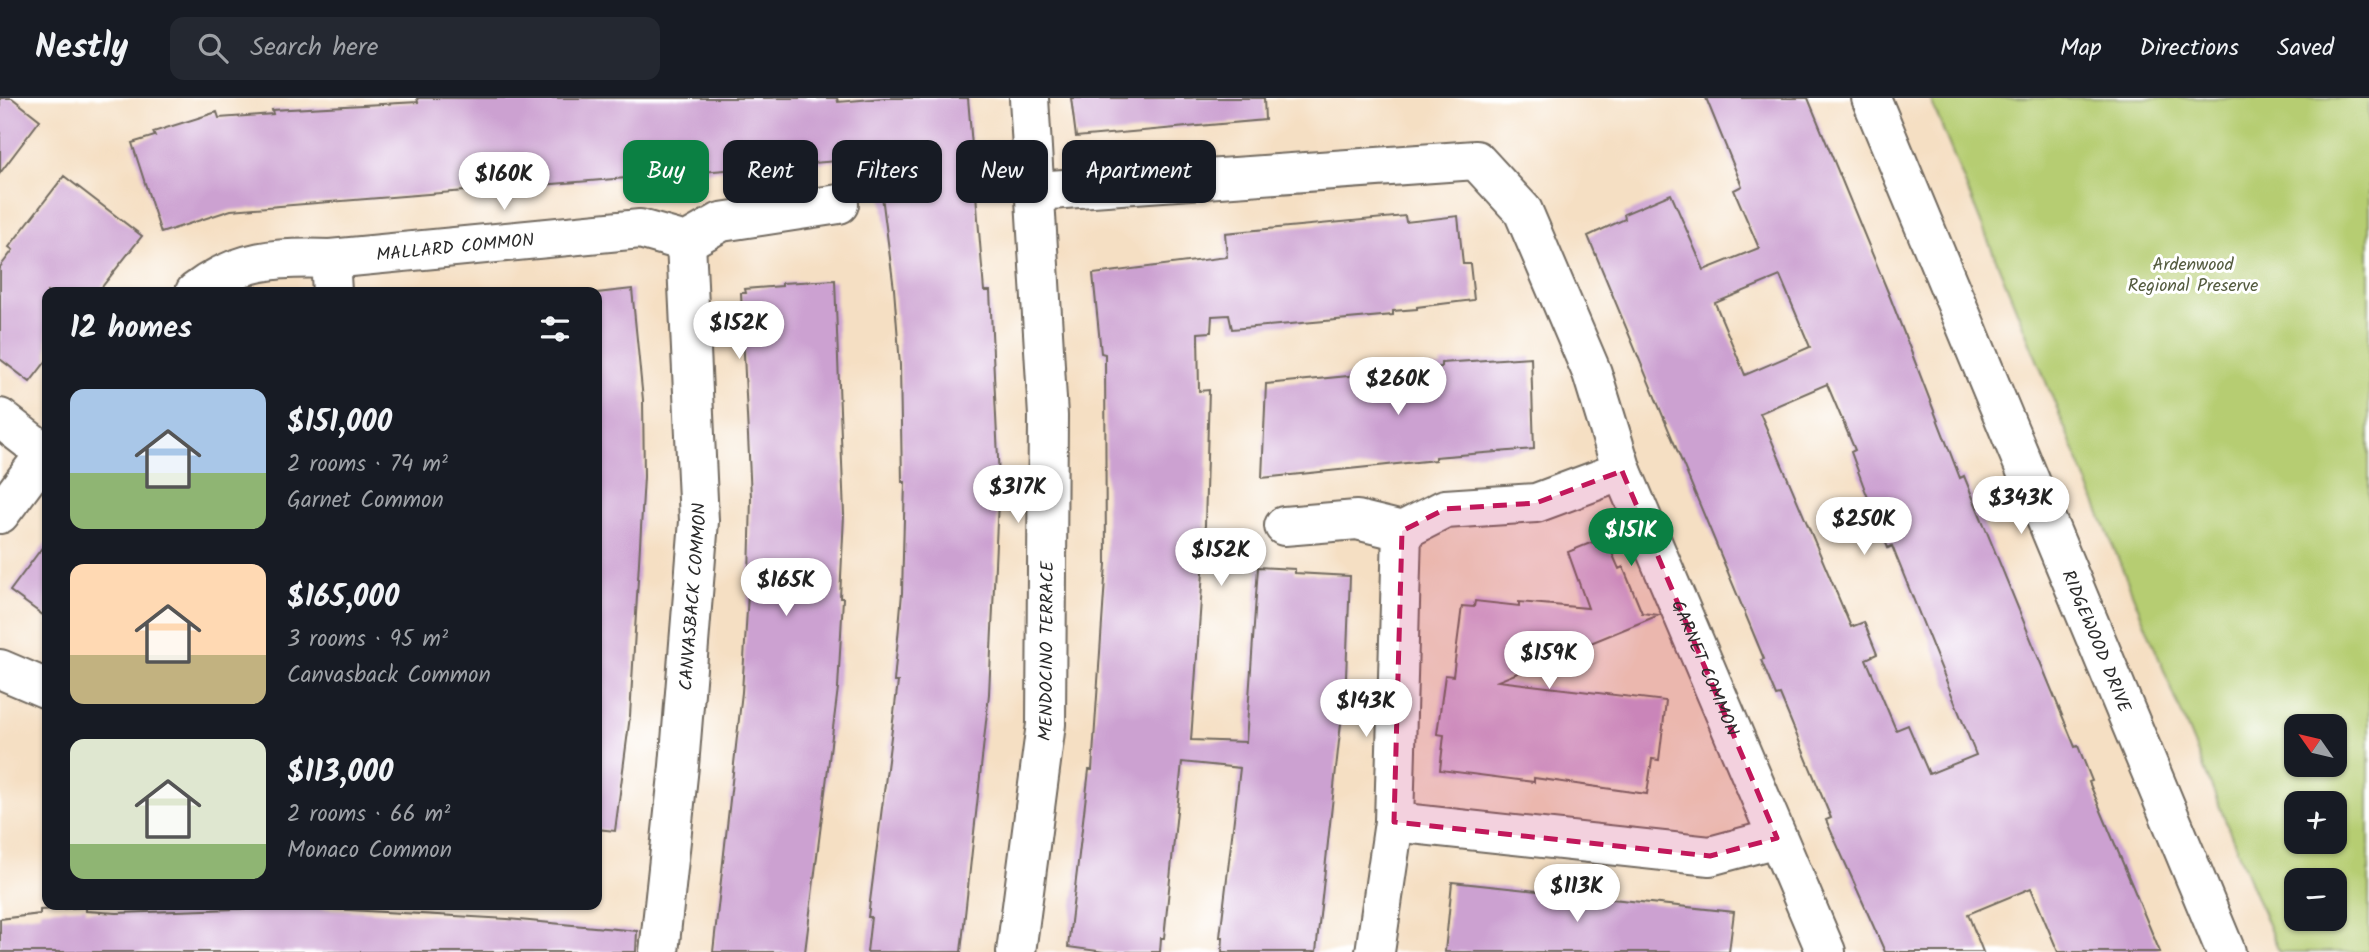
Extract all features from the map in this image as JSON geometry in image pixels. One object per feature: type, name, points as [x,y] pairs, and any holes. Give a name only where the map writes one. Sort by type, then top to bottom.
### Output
[{"type":"street","name":"MENDOCINO TERRACE","points":[[1029,98],[1032,140]]},
{"type":"street","name":"RIDGEWOOD DRIVE","points":[[1871,98],[2226,952]]},
{"type":"street","name":"GARNET COMMON","points":[[1048,190],[1476,160],[1523,211],[1592,373],[1622,471],[1826,952]]},
{"type":"street","name":"MENDOCINO TERRACE","points":[[1016,952],[1046,724],[1048,416],[1037,203]]},
{"type":"street","points":[[686,242],[721,222],[839,204]]},
{"type":"street","name":"MALLARD COMMON","points":[[201,287],[217,275],[279,257],[331,275],[640,229],[686,242]]},
{"type":"street","name":"CANVASBACK COMMON","points":[[659,952],[679,766],[699,522],[686,242]]},
{"type":"street","points":[[0,418],[42,449]]},
{"type":"street","points":[[0,514],[42,457]]},
{"type":"street","points":[[1284,526],[1357,520],[1402,531],[1446,509],[1536,503],[1622,471]]},
{"type":"street","points":[[1375,952],[1394,822],[1402,531]]},
{"type":"street","points":[[0,668],[42,687]]},
{"type":"street","points":[[1394,822],[1710,856],[1777,838]]},
{"type":"highlighted area","points":[[1622,471],[1777,838],[1710,856],[1394,822],[1402,531],[1445,509],[1536,503]]},
{"type":"green space","name":"Ardenwood Regional Preserve","points":[[1930,98],[2369,98],[2369,952],[2279,952]]},
{"type":"building","points":[[0,98],[12,98],[40,120],[0,173]]},
{"type":"building","points":[[417,98],[837,98],[838,102],[884,98],[968,98],[971,140],[956,140],[956,203],[977,203],[984,291],[990,291],[999,479],[989,694],[961,952],[867,952],[871,917],[868,917],[898,682],[894,682],[902,593],[905,482],[902,482],[900,365],[894,289],[883,203],[942,203],[942,140],[832,140],[832,161],[818,163],[818,140],[723,140],[723,170],[709,171],[709,140],[623,140],[623,178],[231,210],[161,233],[132,143],[155,136],[153,132],[217,112],[219,118],[273,114],[272,110],[418,102]]},
{"type":"building","points":[[1071,98],[1264,98],[1265,120],[1076,137]]},
{"type":"building","points":[[1706,98],[1808,98],[1890,297],[1960,478],[1964,476],[2075,747],[2078,746],[2092,781],[2089,782],[2160,952],[2058,952],[2031,888],[1968,914],[1983,952],[1885,952],[1826,820],[1831,818],[1780,695],[1776,696],[1761,660],[1764,659],[1588,236],[1625,219],[1624,214],[1671,194],[1704,270],[1759,248],[1734,190],[1742,186]],"holes":[[[1780,276],[1810,347],[1745,375],[1715,303]],[[1827,384],[1855,450],[1851,452],[1888,548],[1892,546],[1976,755],[1929,774],[1908,725],[1896,730],[1866,659],[1877,654],[1864,622],[1851,627],[1760,413]]]},
{"type":"building","points":[[64,176],[142,236],[102,287],[42,287],[42,366],[30,382],[0,359],[0,267],[13,250],[9,247]]},
{"type":"building","points":[[1405,216],[1406,222],[1458,216],[1463,264],[1470,264],[1474,300],[1393,311],[1393,315],[1232,329],[1229,315],[1212,316],[1211,332],[1198,333],[1199,391],[1209,390],[1204,558],[1191,740],[1246,742],[1258,567],[1295,569],[1295,573],[1350,576],[1346,677],[1316,952],[1222,952],[1223,937],[1220,937],[1240,768],[1182,762],[1164,938],[1161,938],[1160,952],[1105,952],[1068,947],[1089,770],[1092,770],[1106,564],[1105,354],[1101,353],[1093,274],[1227,257],[1225,233]]},
{"type":"building","points":[[835,280],[844,515],[840,598],[843,598],[838,688],[805,952],[713,952],[742,692],[749,577],[751,497],[741,293],[746,293],[745,289],[782,286],[782,283]]},
{"type":"building","points":[[632,289],[643,400],[644,477],[630,716],[615,831],[602,830],[602,292]]},
{"type":"building","points":[[1531,357],[1534,449],[1435,457],[1435,460],[1262,478],[1266,384],[1441,367],[1441,363]]},
{"type":"building","points":[[1605,537],[1619,569],[1623,567],[1642,613],[1659,615],[1498,681],[1666,701],[1659,760],[1652,759],[1647,794],[1534,778],[1534,782],[1440,770],[1444,735],[1437,734],[1445,675],[1453,676],[1462,606],[1474,607],[1475,601],[1519,606],[1519,602],[1588,608],[1568,552]]},
{"type":"building","points":[[42,548],[42,614],[10,591]]},
{"type":"building","points":[[1452,882],[1734,912],[1729,952],[1445,952]]},
{"type":"building","points":[[40,910],[117,913],[349,910],[508,919],[637,931],[636,952],[0,952],[0,919],[40,914]]}]
